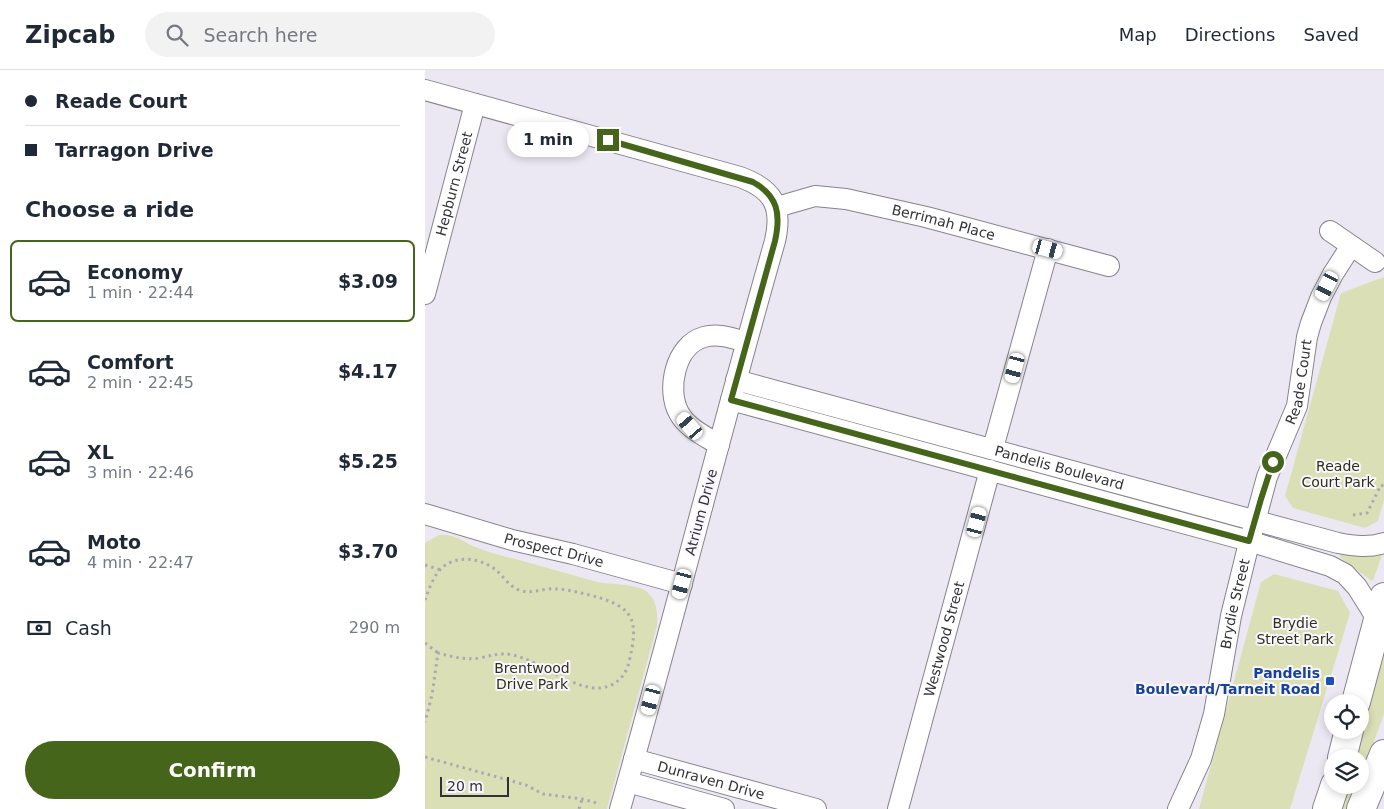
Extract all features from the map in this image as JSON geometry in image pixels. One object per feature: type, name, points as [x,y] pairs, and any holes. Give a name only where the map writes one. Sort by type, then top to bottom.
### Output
[{"type":"main road","points":[[1358,694],[1381,608]]},
{"type":"main road","points":[[1361,809],[1384,754]]},
{"type":"main road","points":[[1327,809],[1332,794]]},
{"type":"street","points":[[425,90],[740,177],[763,188],[777,207]]},
{"type":"street","name":"Hepburn Street","points":[[425,294],[475,104]]},
{"type":"street","name":"Berrimah Place","points":[[777,207],[815,196],[846,198],[886,206],[1109,266]]},
{"type":"street","name":"Atrium Drive","points":[[615,808],[628,782],[746,342],[775,241],[779,224],[777,207]]},
{"type":"street","points":[[1330,231],[1375,262]]},
{"type":"street","name":"Reade Court","points":[[1249,541],[1267,477],[1297,406],[1307,337],[1311,324],[1325,290],[1351,246]]},
{"type":"street","points":[[993,448],[1048,249]]},
{"type":"street","points":[[719,445],[690,426],[680,415],[673,392],[678,364],[691,344],[702,338],[714,335],[746,342]]},
{"type":"street","name":"Pandelis Boulevard","points":[[736,380],[1354,546],[1376,546],[1384,543]]},
{"type":"street","name":"Pandelis Boulevard","points":[[731,400],[1249,541],[1331,566],[1345,574],[1381,608]]},
{"type":"street","name":"Westwood Street","points":[[898,809],[990,470]]},
{"type":"street","name":"Prospect Drive","points":[[425,514],[512,540],[573,554],[682,584]]},
{"type":"street","name":"Brydie Street","points":[[1178,809],[1201,760],[1214,714],[1231,616],[1249,541]]},
{"type":"street","name":"Dunraven Drive","points":[[634,759],[816,809]]},
{"type":"street","name":"Dunraven Drive","points":[[628,782],[724,809]]},
{"type":"path","points":[[1353,515],[1367,513],[1381,485],[1384,486]]},
{"type":"path","points":[[425,600],[444,566],[456,561],[469,559],[479,561],[494,569],[513,588],[521,591],[566,590],[611,601],[623,608],[631,618],[633,628],[632,651],[627,671],[618,682],[601,688],[582,686],[526,659],[511,654],[461,659],[439,653],[425,642]]},
{"type":"path","points":[[425,565],[441,570]]},
{"type":"path","points":[[425,722],[432,696],[439,653]]},
{"type":"path","points":[[425,757],[526,785],[543,794],[582,800],[615,808]]},
{"type":"path","points":[[579,809],[582,800]]},
{"type":"green space","name":"Reade Court Park","points":[[1384,277],[1384,500],[1378,521],[1365,528],[1293,508],[1285,496],[1341,293]]},
{"type":"green space","name":"Brentwood Drive Park","points":[[439,535],[455,537],[487,551],[593,581],[641,588],[653,598],[657,612],[657,626],[607,809],[425,809],[425,543]]},
{"type":"green space","points":[[1341,551],[1382,555],[1373,580],[1340,557]]},
{"type":"green space","name":"Brydie Street Park","points":[[1274,574],[1338,591],[1350,613],[1290,809],[1199,809],[1261,582]]},
{"type":"green space","points":[[1384,642],[1384,714],[1369,755],[1369,749],[1359,749],[1361,739],[1369,739],[1369,706]]},
{"type":"green space","points":[[1346,794],[1354,794],[1347,809],[1340,809]]},
{"type":"place","name":"Pandelis Boulevard/Tarneit Road","points":[[1330,681]]},
{"type":"route","points":[[608,140],[753,182],[771,196],[777,207],[779,224],[775,241],[731,400],[1249,541],[1273,462]]}]
